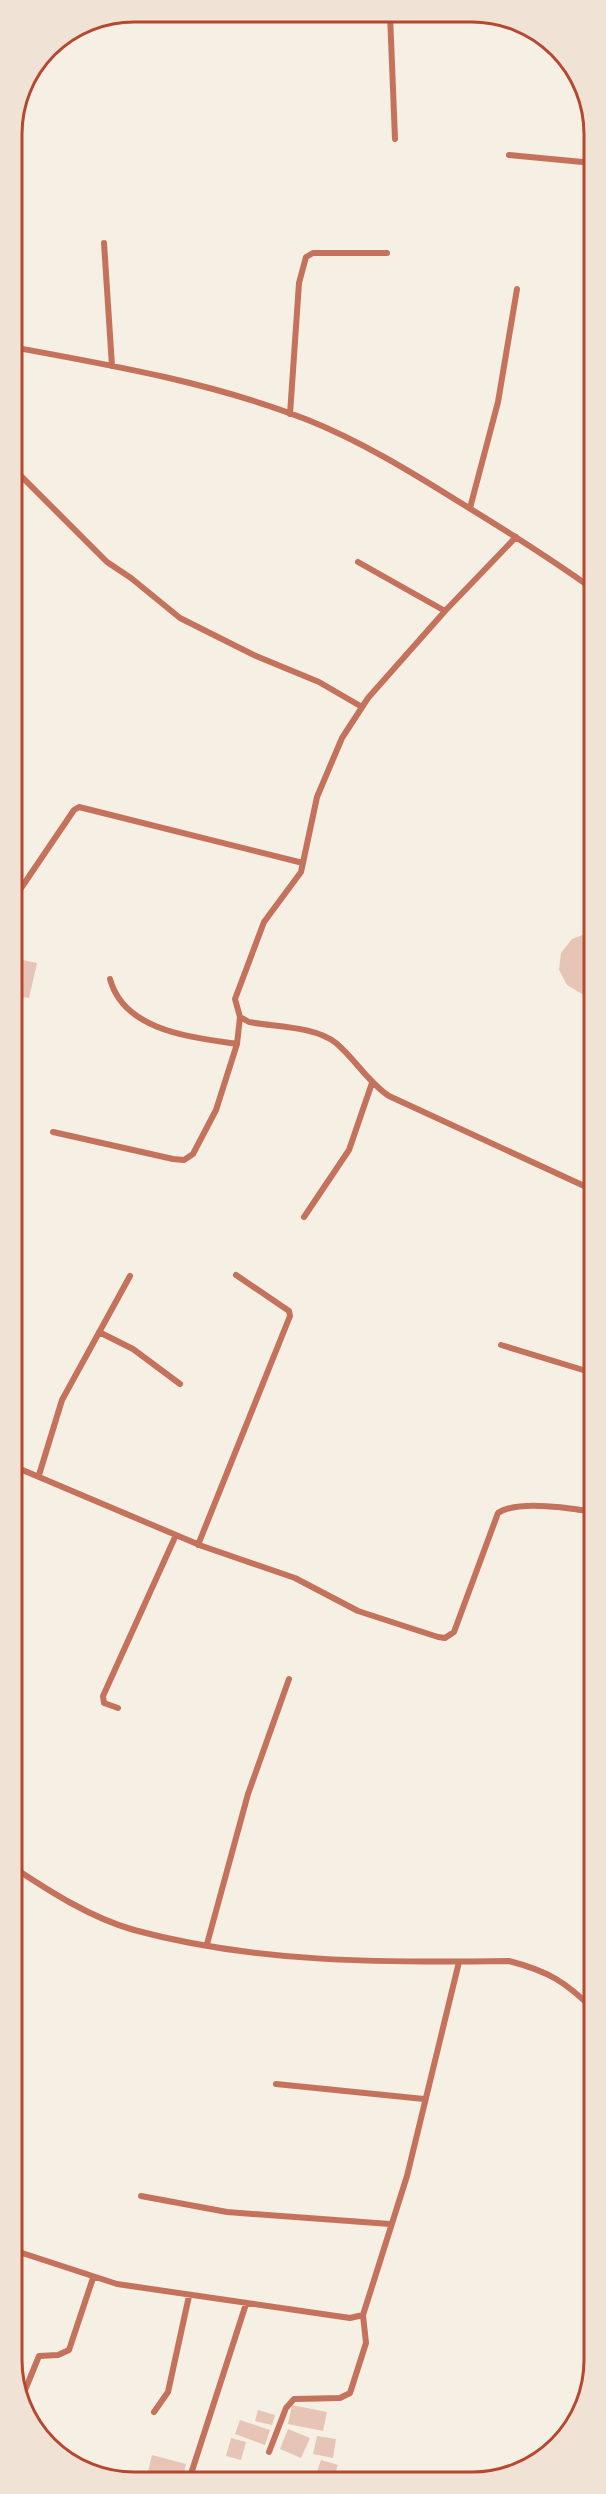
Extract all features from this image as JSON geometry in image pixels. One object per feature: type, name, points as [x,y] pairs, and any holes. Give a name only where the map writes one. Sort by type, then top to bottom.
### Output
[{"type":"street","points":[[390,22],[395,139]]},
{"type":"street","points":[[509,155],[584,162]]},
{"type":"street","points":[[104,243],[112,366]]},
{"type":"street","points":[[290,414],[299,283],[306,257],[313,253],[387,253]]},
{"type":"street","points":[[470,508],[498,402],[517,289]]},
{"type":"street","points":[[23,347],[237,396],[345,436],[470,508],[584,583]]},
{"type":"street","points":[[23,478],[106,562],[131,578],[180,618],[256,656],[319,682],[362,707]]},
{"type":"street","points":[[52,1132],[136,1153],[184,1160],[193,1154],[216,1110],[237,1044],[240,1017],[235,999],[264,922],[297,881],[317,797],[342,738],[362,707],[445,611],[516,537]]},
{"type":"street","points":[[358,562],[445,611]]},
{"type":"street","points":[[23,886],[74,810],[79,807],[303,863]]},
{"type":"street","points":[[110,979],[117,999],[122,1005],[150,1023],[189,1037],[237,1044]]},
{"type":"street","points":[[240,1017],[249,1022],[323,1036],[351,1057],[372,1083],[389,1096],[584,1186]]},
{"type":"street","points":[[304,1218],[349,1150],[372,1083]]},
{"type":"street","points":[[198,1545],[290,1317],[289,1311],[236,1275]]},
{"type":"street","points":[[39,1475],[62,1400],[130,1276]]},
{"type":"street","points":[[99,1332],[132,1349],[180,1384]]},
{"type":"street","points":[[501,1345],[583,1370]]},
{"type":"street","points":[[22,1469],[119,1513],[198,1545],[295,1578],[358,1611],[445,1638],[451,1635],[457,1627],[498,1513],[507,1508],[550,1507],[583,1511]]},
{"type":"street","points":[[118,1708],[104,1703],[103,1696],[176,1535]]},
{"type":"street","points":[[207,1944],[248,1794],[289,1679]]},
{"type":"street","points":[[22,1872],[91,1913],[132,1930],[253,1953],[314,1958],[509,1961],[538,1969],[560,1979],[583,2000]]},
{"type":"street","points":[[268,2452],[286,2408],[294,2399],[340,2398],[350,2393],[366,2343],[363,2315],[369,2304],[390,2224],[407,2176],[459,1962]]},
{"type":"street","points":[[276,2084],[424,2099]]},
{"type":"street","points":[[141,2196],[226,2212],[390,2224]]},
{"type":"street","points":[[22,2253],[93,2278],[189,2296],[350,2318],[363,2315]]},
{"type":"street","points":[[26,2387],[39,2356],[58,2355],[69,2350],[93,2278]]},
{"type":"street","points":[[154,2412],[168,2392],[189,2296]]},
{"type":"street","points":[[192,2472],[246,2304]]},
{"type":"building","points":[[584,935],[584,994],[567,985],[559,970],[561,953],[572,939]]},
{"type":"building","points":[[23,960],[37,963],[29,998],[23,997]]},
{"type":"building","points":[[292,2405],[327,2412],[323,2431],[288,2424]]},
{"type":"building","points":[[258,2410],[275,2415],[272,2425],[255,2421]]},
{"type":"building","points":[[240,2420],[270,2430],[265,2445],[235,2434]]},
{"type":"building","points":[[288,2429],[310,2438],[301,2458],[280,2449]]},
{"type":"building","points":[[317,2436],[336,2439],[333,2458],[313,2454]]},
{"type":"building","points":[[231,2438],[246,2442],[241,2460],[226,2456]]},
{"type":"building","points":[[152,2455],[186,2464],[184,2472],[148,2472]]},
{"type":"building","points":[[321,2460],[338,2465],[336,2472],[317,2472]]}]
